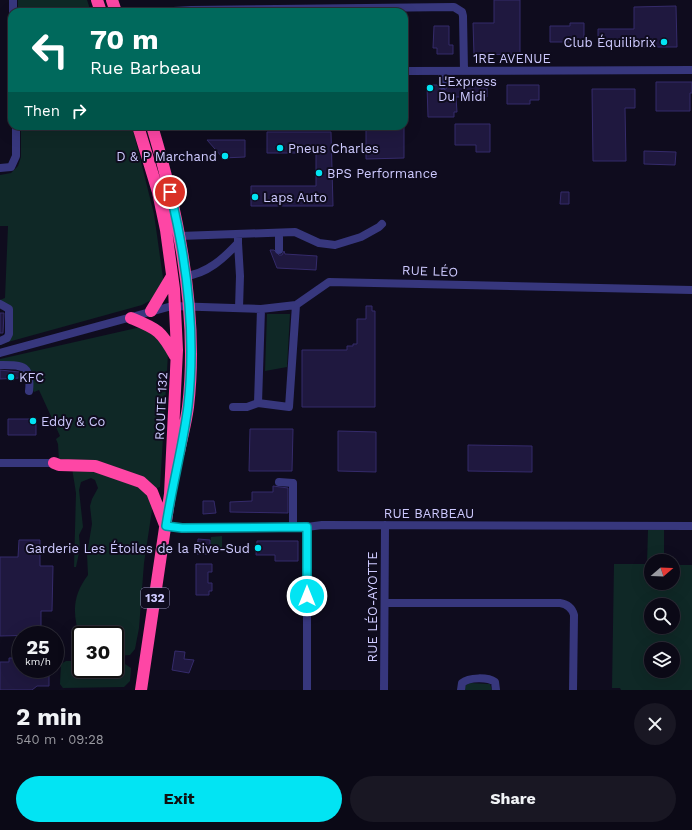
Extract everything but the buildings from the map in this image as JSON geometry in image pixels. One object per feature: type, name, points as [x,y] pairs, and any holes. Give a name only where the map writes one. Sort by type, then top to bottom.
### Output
[{"type":"highway","name":"ROUTE 132","points":[[139,130],[158,192],[166,230],[175,306],[177,359],[170,494],[141,690]]},
{"type":"highway","name":"ROUTE 132","points":[[153,130],[170,192],[180,236],[188,306],[190,349],[188,408],[170,494]]},
{"type":"highway","points":[[151,311],[172,276]]},
{"type":"highway","points":[[131,318],[159,331],[167,341],[177,359]]},
{"type":"highway","points":[[54,463],[59,465],[95,466],[141,482],[152,492],[166,526]]},
{"type":"street","points":[[366,8],[454,7],[460,10],[463,16],[464,71]]},
{"type":"street","name":"1RE AVENUE","points":[[408,71],[692,70]]},
{"type":"street","points":[[442,71],[443,85]]},
{"type":"street","points":[[0,168],[10,167],[16,160],[16,130]]},
{"type":"street","points":[[180,236],[238,239],[279,233],[301,234],[319,243],[335,245],[361,237],[379,228],[382,224]]},
{"type":"street","points":[[279,233],[279,250]]},
{"type":"street","points":[[185,276],[198,274],[210,268],[227,255],[238,239]]},
{"type":"street","points":[[238,239],[240,276],[239,308]]},
{"type":"street","name":"RUE LÉO","points":[[0,353],[131,318],[151,311],[175,306],[261,309],[296,305],[329,282],[692,290]]},
{"type":"street","points":[[0,304],[9,309],[9,332],[6,338],[0,341]]},
{"type":"street","points":[[233,407],[247,407],[258,403],[289,407],[296,305]]},
{"type":"street","points":[[258,403],[261,309]]},
{"type":"street","points":[[0,365],[20,365],[25,367],[29,376],[29,391]]},
{"type":"street","points":[[0,463],[54,463]]},
{"type":"street","points":[[278,482],[293,483],[293,527]]},
{"type":"street","name":"RUE BARBEAU","points":[[166,526],[182,528],[307,527],[317,525],[692,526]]},
{"type":"street","name":"RUE LÉO-AYOTTE","points":[[384,690],[385,525]]},
{"type":"street","points":[[307,527],[307,690]]},
{"type":"street","points":[[384,603],[560,603],[569,606],[574,615],[573,690]]},
{"type":"street","points":[[461,690],[462,683],[469,679],[490,680],[495,682],[496,690]]},
{"type":"green space","points":[[18,0],[87,0],[90,8],[18,8]]},
{"type":"green space","points":[[21,130],[133,130],[154,214],[163,278],[163,283],[153,299],[142,305],[8,342],[11,310],[0,300],[5,298],[8,226],[0,226],[0,175],[11,173],[18,166],[21,157]]},
{"type":"green space","points":[[267,314],[290,314],[287,367],[265,371]]},
{"type":"green space","points":[[141,327],[154,332],[168,354],[160,487],[154,489],[59,461],[58,444],[56,439],[60,436],[39,390],[34,392],[32,389],[27,368],[25,365],[17,363],[0,362],[0,359]]},
{"type":"green space","points":[[72,468],[87,469],[143,488],[152,504],[144,563],[139,628],[135,649],[130,655],[124,655],[124,626],[77,626],[75,614],[76,598],[88,575],[87,554],[92,524],[90,506],[98,488],[95,480],[91,478],[81,482],[79,490],[83,527],[79,535],[80,548],[76,567],[74,567],[76,493]]},
{"type":"green space","points":[[648,530],[664,530],[664,554],[647,554]]},
{"type":"green space","points":[[222,536],[222,548],[210,548],[211,537]]},
{"type":"green space","points":[[614,564],[644,564],[644,590],[680,590],[680,565],[692,565],[692,690],[621,690],[620,688],[612,688]]},
{"type":"green space","points":[[72,661],[72,678],[124,678],[125,664],[131,668],[130,681],[124,687],[63,688],[60,684],[60,678],[64,678],[64,662]]},
{"type":"green space","points":[[470,683],[490,684],[492,690],[464,690],[466,685]]},
{"type":"place","name":"Club Équilibrix","points":[[664,42]]},
{"type":"place","name":"L'Express Du Midi","points":[[430,88]]},
{"type":"place","name":"Pneus Charles","points":[[280,148]]},
{"type":"place","name":"D & P Marchand","points":[[225,156]]},
{"type":"place","name":"BPS Performance","points":[[319,173]]},
{"type":"place","name":"Laps Auto","points":[[255,197]]},
{"type":"place","name":"KFC","points":[[11,377]]},
{"type":"place","name":"Eddy & Co","points":[[33,421]]},
{"type":"place","name":"Garderie Les Étoiles de la Rive-Sud","points":[[258,548]]},
{"type":"route","points":[[170,192],[180,236],[185,276],[190,364],[188,408],[170,494],[166,526],[182,528],[307,527],[307,596]]}]
